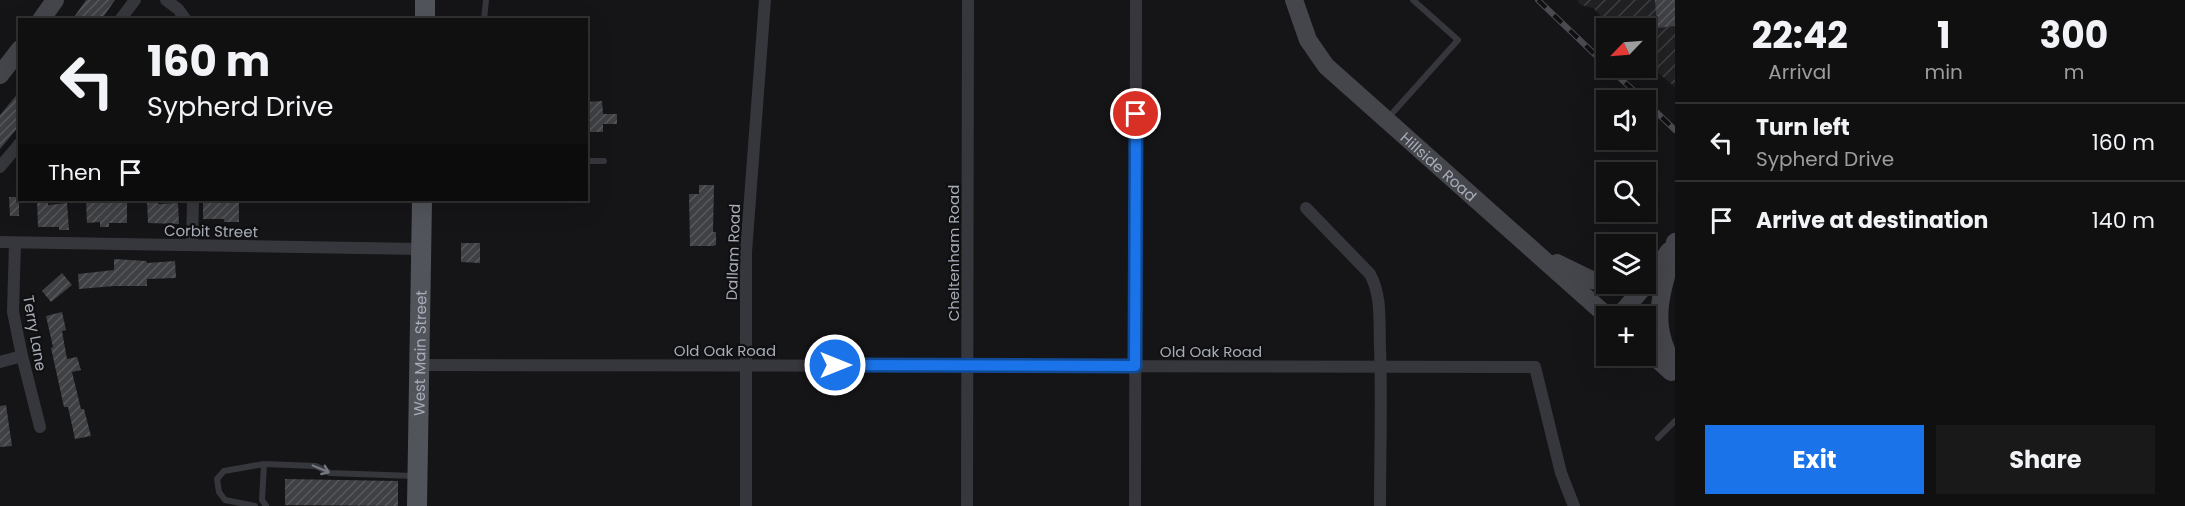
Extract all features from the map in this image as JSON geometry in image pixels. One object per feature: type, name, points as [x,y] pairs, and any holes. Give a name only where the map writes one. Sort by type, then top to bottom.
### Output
[{"type":"main road","points":[[425,0],[425,18]]},
{"type":"main road","name":"West Main Street","points":[[417,506],[422,201]]},
{"type":"street","points":[[42,18],[55,0]]},
{"type":"street","points":[[122,18],[135,0]]},
{"type":"street","points":[[166,0],[178,9],[185,18]]},
{"type":"street","name":"Dallam Road","points":[[746,506],[747,235],[765,0]]},
{"type":"street","name":"Cheltenham Road","points":[[967,506],[968,0]]},
{"type":"street","points":[[1135,506],[1136,0]]},
{"type":"street","name":"Hillside Road","points":[[1294,0],[1304,32],[1320,58],[1336,75],[1596,306]]},
{"type":"street","points":[[0,75],[18,52]]},
{"type":"street","points":[[0,167],[18,145]]},
{"type":"street","points":[[192,245],[193,201]]},
{"type":"street","points":[[1306,208],[1370,274],[1376,284],[1381,367],[1380,506]]},
{"type":"street","points":[[1627,306],[1662,261],[1675,240]]},
{"type":"street","points":[[1675,240],[1658,319],[1666,352],[1675,367]]},
{"type":"street","name":"Corbit Street","points":[[0,243],[421,249]]},
{"type":"street","name":"Terry Lane","points":[[15,243],[12,296],[16,327],[40,427]]},
{"type":"street","points":[[1530,248],[1596,281]]},
{"type":"street","points":[[1656,265],[1662,261]]},
{"type":"street","points":[[0,362],[22,356]]},
{"type":"street","points":[[1656,358],[1675,376]]},
{"type":"street","name":"Old Oak Road","points":[[419,364],[1535,367],[1561,473],[1574,506]]},
{"type":"lane","points":[[484,18],[486,0]]},
{"type":"lane","points":[[1386,120],[1458,40],[1413,0]]},
{"type":"lane","points":[[588,161],[604,161]]},
{"type":"lane","points":[[1658,438],[1675,421]]},
{"type":"lane","points":[[264,464],[262,500],[266,506]]},
{"type":"lane","points":[[255,506],[225,500],[219,492],[217,479],[220,474],[227,469],[264,464],[316,466],[330,473],[417,476]]},
{"type":"shaded area","points":[[1577,0],[1675,0],[1675,87],[1656,71],[1656,18],[1602,18],[1593,8],[1581,5]]},
{"type":"building","points":[[86,0],[115,0],[102,18],[73,18]]},
{"type":"building","points":[[1655,0],[1675,0],[1675,26],[1657,28]]},
{"type":"building","points":[[18,93],[18,127],[0,149],[0,115]]},
{"type":"building","points":[[602,101],[603,114],[617,114],[617,124],[603,124],[603,132],[588,132],[588,102]]},
{"type":"building","points":[[699,185],[714,185],[713,232],[716,232],[716,245],[713,246],[690,246],[689,194],[699,194]]},
{"type":"building","points":[[9,197],[18,197],[19,216],[10,216]]},
{"type":"building","points":[[37,201],[48,201],[48,205],[67,203],[69,230],[59,230],[59,227],[38,227]]},
{"type":"building","points":[[86,201],[127,203],[127,223],[109,223],[109,227],[100,227],[100,222],[87,223]]},
{"type":"building","points":[[147,201],[158,201],[158,204],[178,203],[179,224],[148,223]]},
{"type":"building","points":[[203,201],[239,201],[239,222],[203,219]]},
{"type":"building","points":[[461,243],[480,243],[480,263],[461,262]]},
{"type":"building","points":[[114,259],[146,261],[147,263],[175,261],[176,278],[147,279],[147,286],[79,289],[78,274],[114,270]]},
{"type":"building","points":[[62,273],[72,285],[51,302],[42,291]]},
{"type":"building","points":[[62,312],[66,330],[62,331],[67,359],[77,357],[81,370],[72,372],[81,409],[84,409],[91,436],[75,439],[68,407],[64,407],[46,316]]},
{"type":"building","points":[[6,405],[12,446],[0,447],[0,406]]},
{"type":"building","points":[[285,479],[398,481],[398,506],[285,505]]},
{"type":"railway","points":[[1538,0],[1596,55]]},
{"type":"railway","points":[[1620,78],[1633,90]]},
{"type":"railway","points":[[1656,112],[1675,130]]},
{"type":"route","points":[[835,365],[1135,366],[1136,114]]}]
